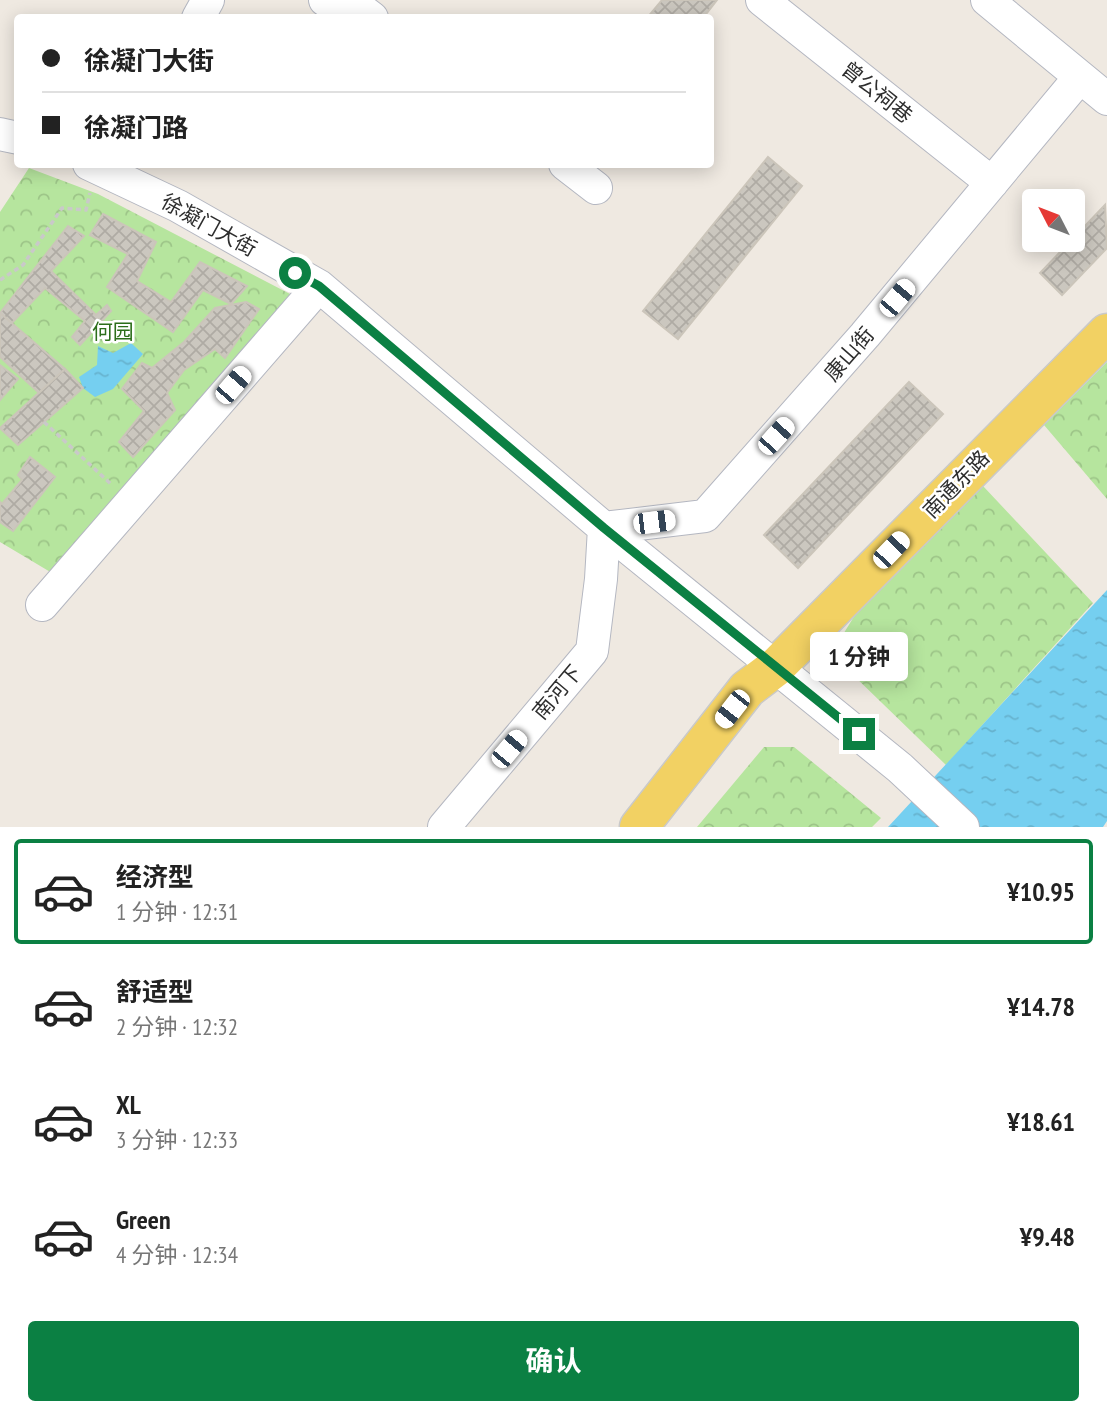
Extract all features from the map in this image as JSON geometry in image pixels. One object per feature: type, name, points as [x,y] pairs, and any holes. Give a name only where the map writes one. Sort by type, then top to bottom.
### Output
[{"type":"main road","name":"南通东路","points":[[639,827],[747,689],[776,667],[1107,333]]},
{"type":"main road","name":"南通东路","points":[[664,827],[762,699],[776,667]]},
{"type":"street","points":[[325,0],[335,7],[355,5],[367,14]]},
{"type":"street","name":"曾公祠巷","points":[[762,0],[992,183]]},
{"type":"street","points":[[987,0],[1107,99]]},
{"type":"street","name":"康山街","points":[[604,528],[705,516],[865,335],[1080,77]]},
{"type":"street","points":[[570,168],[596,188]]},
{"type":"street","name":"徐凝门大街","points":[[97,172],[177,206],[319,286],[604,528],[900,768],[963,827]]},
{"type":"street","points":[[42,605],[319,286]]},
{"type":"street","name":"南河下","points":[[444,827],[592,651],[604,528]]},
{"type":"path","points":[[0,280],[23,265],[62,208],[86,210],[97,172]]},
{"type":"path","points":[[44,422],[131,503]]},
{"type":"green space","name":"何园","points":[[29,168],[98,194],[292,295],[52,573],[0,542],[0,212]]},
{"type":"green space","points":[[1107,362],[1107,499],[1044,425]]},
{"type":"green space","points":[[983,486],[1093,603],[946,765],[850,672],[842,636],[855,615]]},
{"type":"green space","points":[[764,747],[794,747],[881,818],[872,827],[697,827]]},
{"type":"water","points":[[131,343],[143,354],[113,389],[95,397],[83,388],[79,377],[97,365],[98,346],[113,353]]},
{"type":"water","points":[[1107,590],[1107,821],[1103,827],[888,827]]},
{"type":"building","points":[[662,0],[717,0],[706,14],[650,14]]},
{"type":"building","points":[[768,157],[802,186],[678,339],[643,311]]},
{"type":"building","points":[[1105,205],[1107,248],[1062,295],[1040,273],[1060,252],[1085,252],[1085,226]]},
{"type":"building","points":[[103,214],[156,242],[137,281],[171,302],[200,262],[247,286],[231,304],[203,290],[173,332],[107,287],[128,254],[90,235]]},
{"type":"building","points":[[68,226],[84,236],[51,271],[96,315],[107,305],[111,311],[80,345],[72,337],[85,321],[45,288],[12,323],[0,313]]},
{"type":"building","points":[[246,302],[259,309],[225,358],[215,349],[184,370],[167,393],[175,410],[133,457],[119,442],[144,411],[122,389],[142,363],[152,368],[184,342],[215,308]]},
{"type":"building","points":[[0,313],[65,369],[39,393],[0,357]]},
{"type":"building","points":[[0,365],[18,379],[0,400]]},
{"type":"building","points":[[65,369],[83,388],[18,445],[0,428]]},
{"type":"building","points":[[909,382],[943,414],[798,568],[764,535]]},
{"type":"building","points":[[30,457],[55,477],[13,531],[0,522],[0,502],[2,504],[22,480],[18,475]]},
{"type":"route","points":[[295,273],[319,286],[604,528],[859,734]]}]
